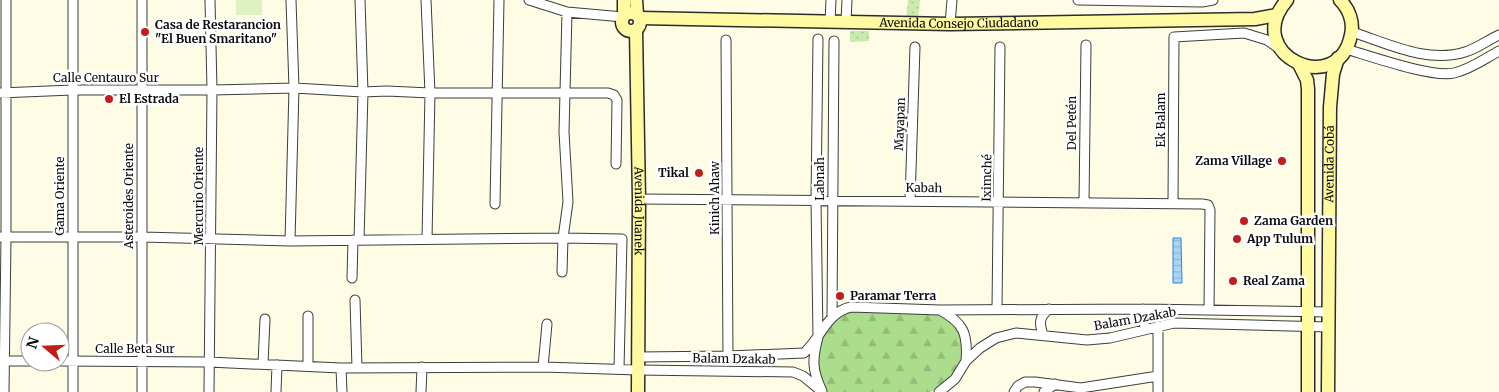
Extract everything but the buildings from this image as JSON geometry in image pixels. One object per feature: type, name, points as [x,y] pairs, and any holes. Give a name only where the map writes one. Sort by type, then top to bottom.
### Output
[{"type":"street","points":[[4,392],[2,361],[3,93],[6,0]]},
{"type":"street","name":"Gama Oriente","points":[[73,0],[73,392]]},
{"type":"street","name":"Asteroides Oriente","points":[[142,0],[142,392]]},
{"type":"street","name":"Mercurio Oriente","points":[[209,392],[212,90],[210,0]]},
{"type":"street","points":[[290,241],[294,88],[291,0]]},
{"type":"street","points":[[352,278],[356,240],[363,92],[360,0]]},
{"type":"street","points":[[426,0],[430,93],[427,239]]},
{"type":"street","points":[[495,204],[499,0]]},
{"type":"street","points":[[529,0],[567,12],[632,19]]},
{"type":"street","points":[[624,0],[632,19]]},
{"type":"street","points":[[632,19],[636,0]]},
{"type":"street","points":[[830,22],[831,0]]},
{"type":"street","points":[[846,21],[847,0]]},
{"type":"street","points":[[950,24],[952,0]]},
{"type":"street","points":[[1078,0],[1202,2],[1213,0]]},
{"type":"street","points":[[1286,0],[1277,15],[1275,32],[1281,49],[1288,58],[1309,67],[1320,67],[1330,64],[1342,54],[1416,69],[1452,74],[1469,68],[1499,52]]},
{"type":"street","points":[[1347,3],[1352,32],[1418,53],[1442,56],[1466,52],[1499,34]]},
{"type":"street","points":[[562,272],[563,238],[568,202],[564,132],[567,12]]},
{"type":"street","name":"Avenida Consejo Ciudadano","points":[[632,19],[950,24],[1255,19],[1277,15]]},
{"type":"street","name":"Avenida Juanek","points":[[632,19],[639,199],[638,392]]},
{"type":"street","name":"Avenida Cobá","points":[[1328,392],[1330,87],[1333,74],[1352,32]]},
{"type":"street","name":"Ek Balam","points":[[1173,203],[1174,37],[1244,33],[1267,40],[1281,49]]},
{"type":"street","points":[[818,39],[816,200],[818,337],[813,366],[822,392]]},
{"type":"street","name":"Kinich Ahaw","points":[[726,40],[728,356]]},
{"type":"street","name":"Labnah","points":[[832,317],[834,41]]},
{"type":"street","name":"Del Petén","points":[[1084,202],[1086,45]]},
{"type":"street","name":"Mayapan","points":[[910,201],[915,47]]},
{"type":"street","name":"Iximché","points":[[996,309],[1000,48]]},
{"type":"street","name":"Avenida Cobá","points":[[1299,64],[1307,80],[1308,89],[1308,392]]},
{"type":"street","name":"Calle Centauro Sur","points":[[3,93],[72,90],[294,88],[430,93],[608,92],[616,97],[616,164]]},
{"type":"street","name":"Kabah","points":[[639,199],[1202,204],[1208,206],[1210,210],[1209,310]]},
{"type":"street","points":[[3,237],[142,237],[290,241],[622,239],[619,370]]},
{"type":"street","points":[[355,300],[357,368]]},
{"type":"street","points":[[639,357],[804,353],[812,346],[832,317],[841,309],[851,307],[940,310],[1049,309],[1329,312]]},
{"type":"street","points":[[1042,335],[1040,320],[1042,315],[1049,309]]},
{"type":"street","points":[[940,310],[954,319],[965,333],[967,344],[966,361]]},
{"type":"street","points":[[1143,310],[1145,329]]},
{"type":"street","points":[[308,316],[308,366]]},
{"type":"street","points":[[263,364],[265,319]]},
{"type":"street","name":"Balam Dzakab","points":[[939,392],[955,379],[966,361],[980,348],[996,338],[1016,333],[1087,340],[1110,338],[1174,323],[1329,327]]},
{"type":"street","points":[[543,367],[547,324]]},
{"type":"street","points":[[1158,326],[1158,392]]},
{"type":"street","points":[[2,361],[20,361]]},
{"type":"street","name":"Calle Beta Sur","points":[[73,361],[209,362],[341,368],[422,367]]},
{"type":"street","points":[[276,392],[277,365]]},
{"type":"street","points":[[421,392],[422,367]]},
{"type":"street","name":"Balam Dzakab","points":[[422,367],[543,367],[793,372],[803,376],[822,392]]},
{"type":"street","points":[[341,368],[342,392]]},
{"type":"street","points":[[1014,392],[1018,386],[1025,382],[1055,384],[1081,390],[1158,376]]},
{"type":"street","points":[[953,392],[955,379]]},
{"type":"street","points":[[1044,392],[1055,384]]},
{"type":"green space","points":[[236,0],[262,0],[262,15],[236,15]]},
{"type":"green space","points":[[908,0],[920,0],[918,21],[906,20]]},
{"type":"green space","points":[[850,31],[869,31],[869,41],[850,42]]},
{"type":"green space","points":[[842,311],[940,312],[963,333],[964,359],[952,379],[931,392],[827,392],[818,366],[818,346],[824,332]]},
{"type":"water","points":[[1173,238],[1181,238],[1182,283],[1173,283]]},
{"type":"place","name":"Casa de Restarancion \"El Buen Smaritano\"","points":[[145,32]]},
{"type":"place","name":"El Estrada","points":[[109,99]]},
{"type":"place","name":"Zama Village","points":[[1282,161]]},
{"type":"place","name":"Tikal","points":[[699,173]]},
{"type":"place","name":"Zama Garden","points":[[1244,221]]},
{"type":"place","name":"App Tulum","points":[[1237,239]]},
{"type":"place","name":"Real Zama","points":[[1233,281]]},
{"type":"place","name":"Paramar Terra","points":[[840,296]]}]
